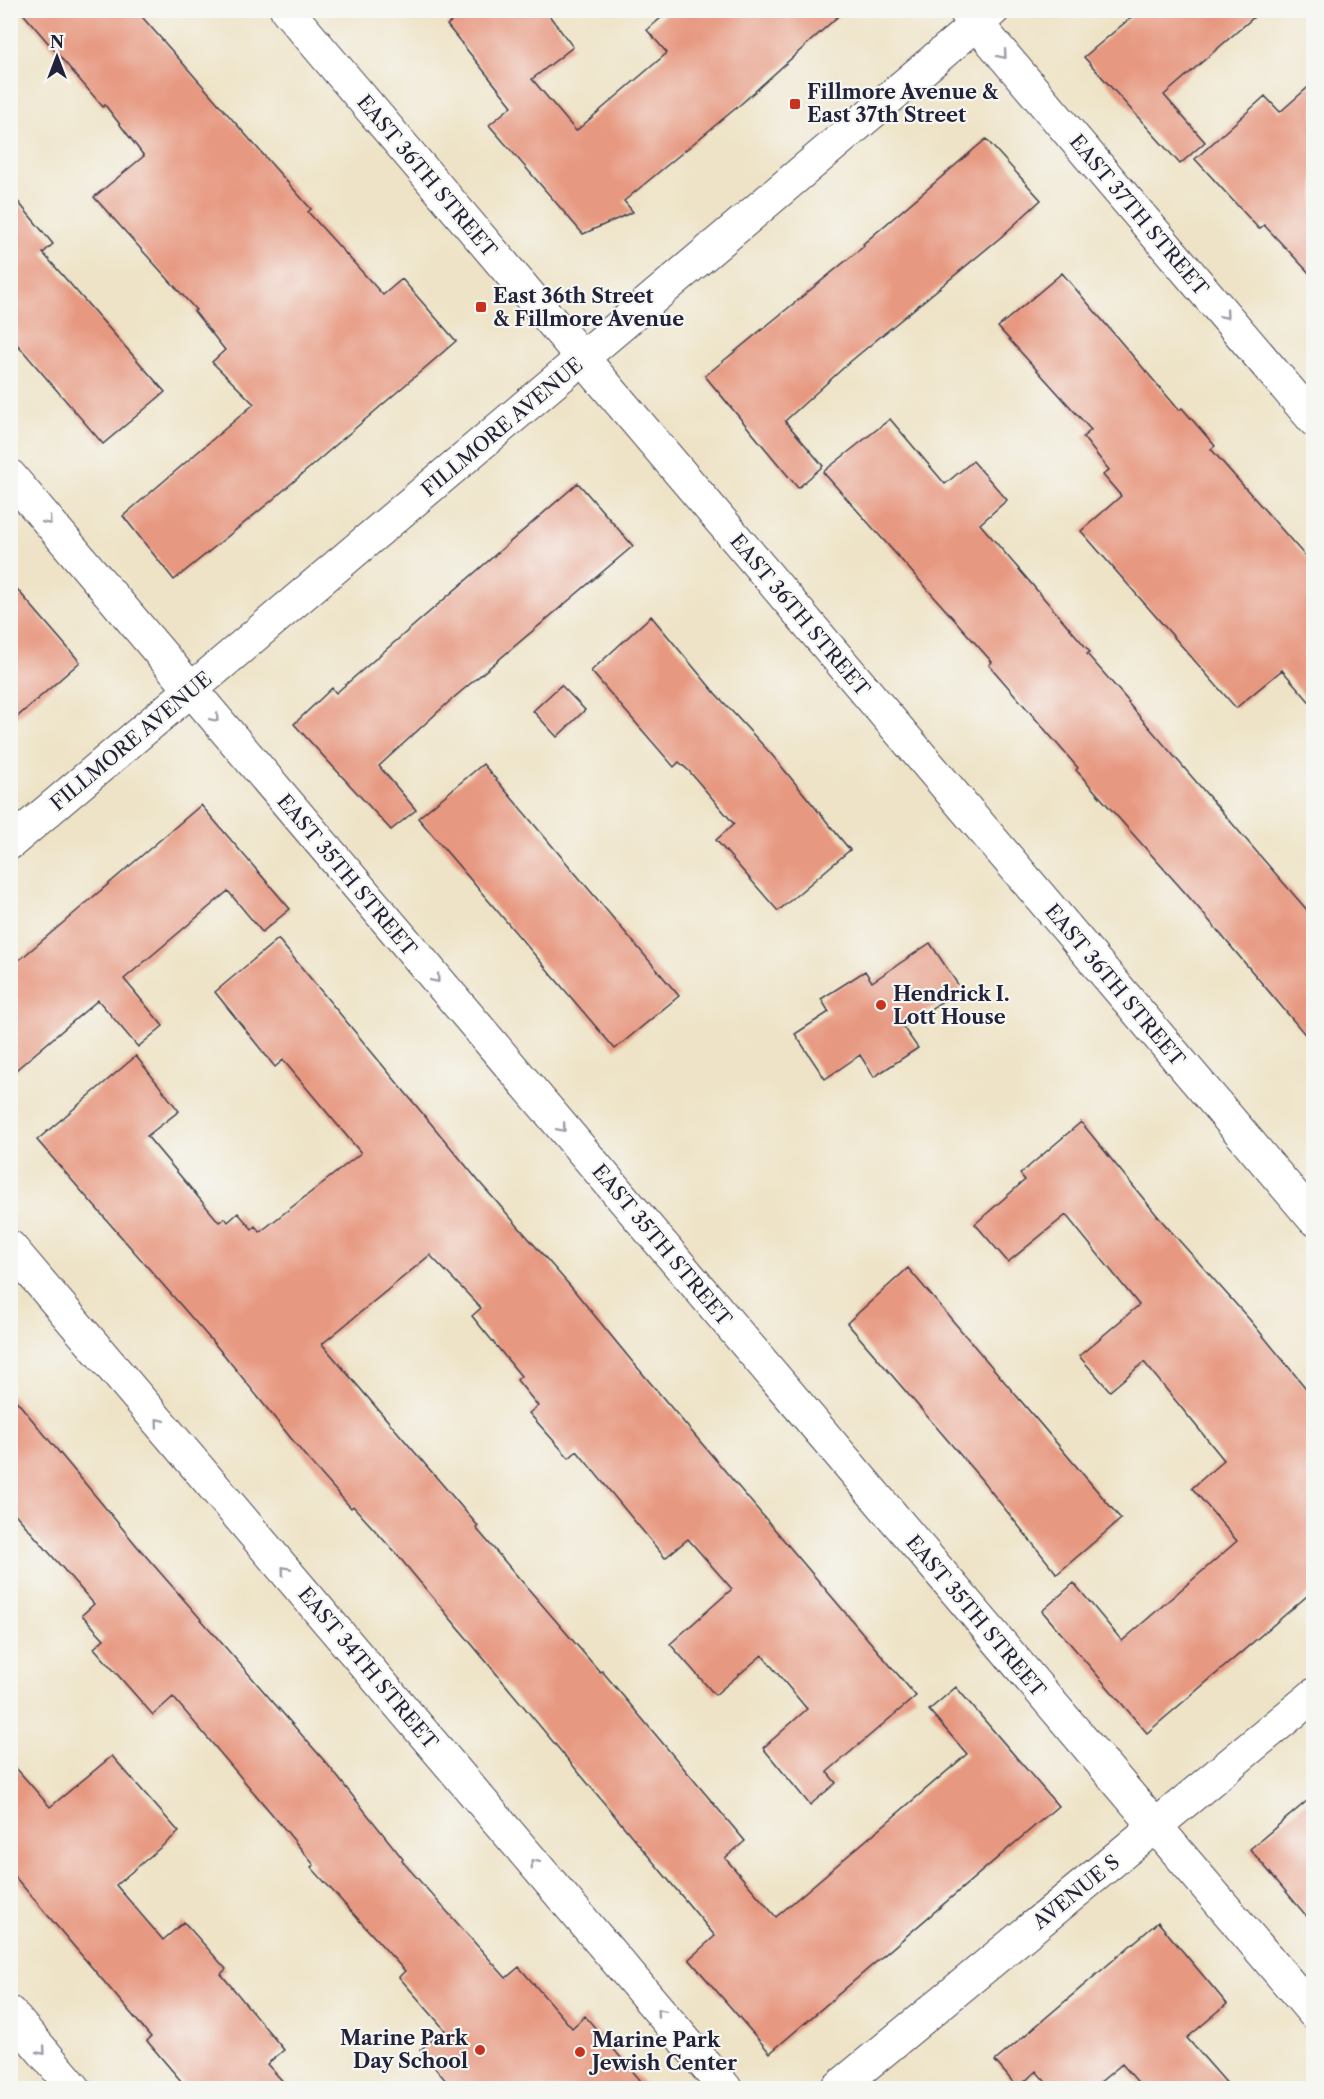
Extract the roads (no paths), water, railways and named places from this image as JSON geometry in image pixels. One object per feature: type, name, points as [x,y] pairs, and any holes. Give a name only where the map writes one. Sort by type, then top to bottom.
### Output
[{"type":"street","name":"EAST 36TH STREET","points":[[287,10],[1314,1219]]},
{"type":"street","name":"FILLMORE AVENUE","points":[[10,843],[582,359],[978,15]]},
{"type":"street","name":"EAST 37TH STREET","points":[[978,15],[1314,420]]},
{"type":"street","name":"EAST 35TH STREET","points":[[10,476],[1314,2013]]},
{"type":"street","name":"EAST 34TH STREET","points":[[10,1247],[725,2088]]},
{"type":"street","name":"AVENUE S","points":[[838,2088],[1314,1695]]},
{"type":"street","points":[[10,2013],[74,2088]]},
{"type":"place","name":"Fillmore Avenue & East 37th Street","points":[[795,104]]},
{"type":"place","name":"East 36th Street & Fillmore Avenue","points":[[481,307]]},
{"type":"place","name":"Hendrick I. Lott House","points":[[881,1005]]},
{"type":"place","name":"Marine Park Day School","points":[[480,2050]]},
{"type":"place","name":"Marine Park Jewish Center","points":[[580,2052]]}]
